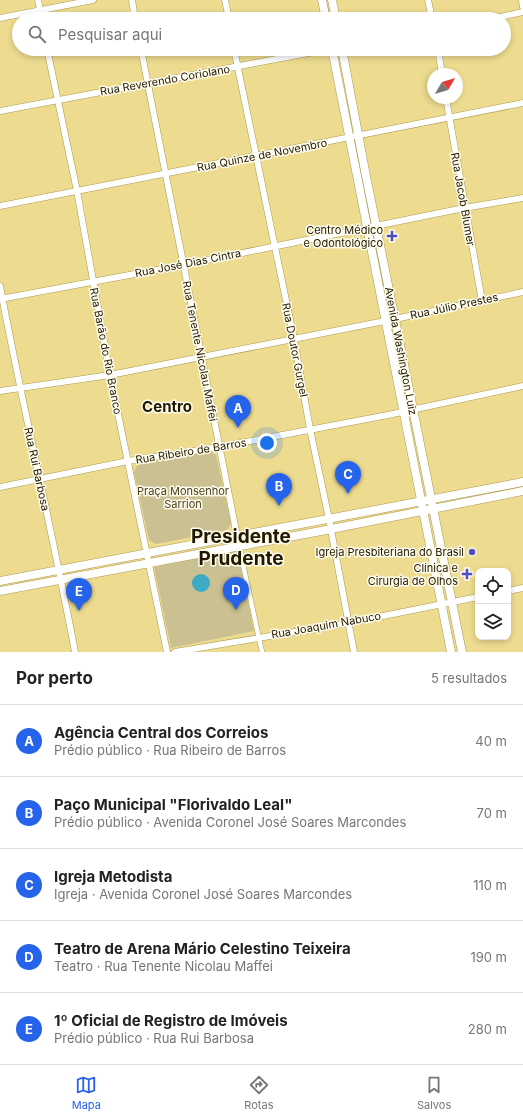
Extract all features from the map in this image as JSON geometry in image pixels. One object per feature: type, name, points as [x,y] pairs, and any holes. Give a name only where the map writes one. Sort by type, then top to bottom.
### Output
[{"type":"main road","points":[[322,0],[325,12]]},
{"type":"main road","points":[[332,0],[335,12]]},
{"type":"main road","name":"Avenida Washington Luiz","points":[[332,56],[349,138],[395,319],[462,652]]},
{"type":"main road","name":"Avenida Washington Luiz","points":[[343,56],[358,137],[386,321],[443,604],[451,652]]},
{"type":"main road","points":[[0,581],[523,482]]},
{"type":"main road","points":[[0,591],[148,562],[331,529],[523,491]]},
{"type":"street","points":[[38,0],[40,10]]},
{"type":"street","points":[[30,12],[93,0]]},
{"type":"street","points":[[132,0],[134,12]]},
{"type":"street","points":[[225,0],[228,12]]},
{"type":"street","points":[[428,0],[431,12]]},
{"type":"street","points":[[522,0],[523,7]]},
{"type":"street","points":[[511,15],[523,12]]},
{"type":"street","points":[[0,18],[12,16]]},
{"type":"street","name":"Rua Barão do Rio Branco","points":[[48,56],[77,191],[110,375],[167,652]]},
{"type":"street","name":"Rua Tenente Nicolau Maffei","points":[[142,56],[219,447],[262,652]]},
{"type":"street","name":"Rua Doutor Gurgel","points":[[235,56],[294,338],[310,429],[329,518],[354,652]]},
{"type":"street","name":"Rua Reverendo Coriolano","points":[[0,112],[147,83],[238,68],[297,56]]},
{"type":"street","points":[[439,56],[441,68]]},
{"type":"street","name":"Rua Quinze de Novembro","points":[[0,206],[358,137],[449,117],[523,103]]},
{"type":"street","name":"Rua Jacob Blumer","points":[[447,104],[464,208],[482,301]]},
{"type":"street","name":"Rua José Dias Cintra","points":[[1,299],[183,265],[464,208],[523,198]]},
{"type":"street","name":"Rua Rui Barbosa","points":[[0,286],[1,299],[19,387],[61,579],[75,652]]},
{"type":"street","name":"Rua Júlio Prestes","points":[[0,391],[19,387],[110,375],[386,321],[523,292]]},
{"type":"street","name":"Rua Ribeiro de Barros","points":[[0,486],[128,461],[219,447],[404,412],[523,386]]},
{"type":"street","points":[[511,590],[523,588]]},
{"type":"street","name":"Rua Joaquim Nabuco","points":[[175,652],[348,623],[475,598]]},
{"type":"green space","name":"Praça Monsenhor Sarrion","points":[[209,450],[216,455],[231,523],[227,530],[156,544],[149,540],[134,472],[138,464]]},
{"type":"green space","points":[[237,550],[254,631],[171,648],[154,567]]},
{"type":"water","points":[[201,574],[207,577],[210,583],[207,589],[201,592],[195,589],[192,583],[195,577]]},
{"type":"place","name":"Centro Médico e Odontológico","points":[[392,236]]},
{"type":"place","name":"Agência Central dos Correios","points":[[238,428]]},
{"type":"place","name":"Igreja Metodista","points":[[348,494]]},
{"type":"place","name":"Paço Municipal \"Florivaldo Leal\"","points":[[279,506]]},
{"type":"place","name":"Igreja Presbiteriana do Brasil","points":[[472,552]]},
{"type":"place","name":"Clínica e Cirurgia de Olhos","points":[[467,574]]},
{"type":"place","name":"Teatro de Arena Mário Celestino Teixeira","points":[[236,610]]},
{"type":"place","name":"1º Oficial de Registro de Imóveis","points":[[79,611]]},
{"type":"district","name":"Centro","points":[[167,407]]},
{"type":"district","name":"Presidente Prudente","points":[[241,547]]}]
